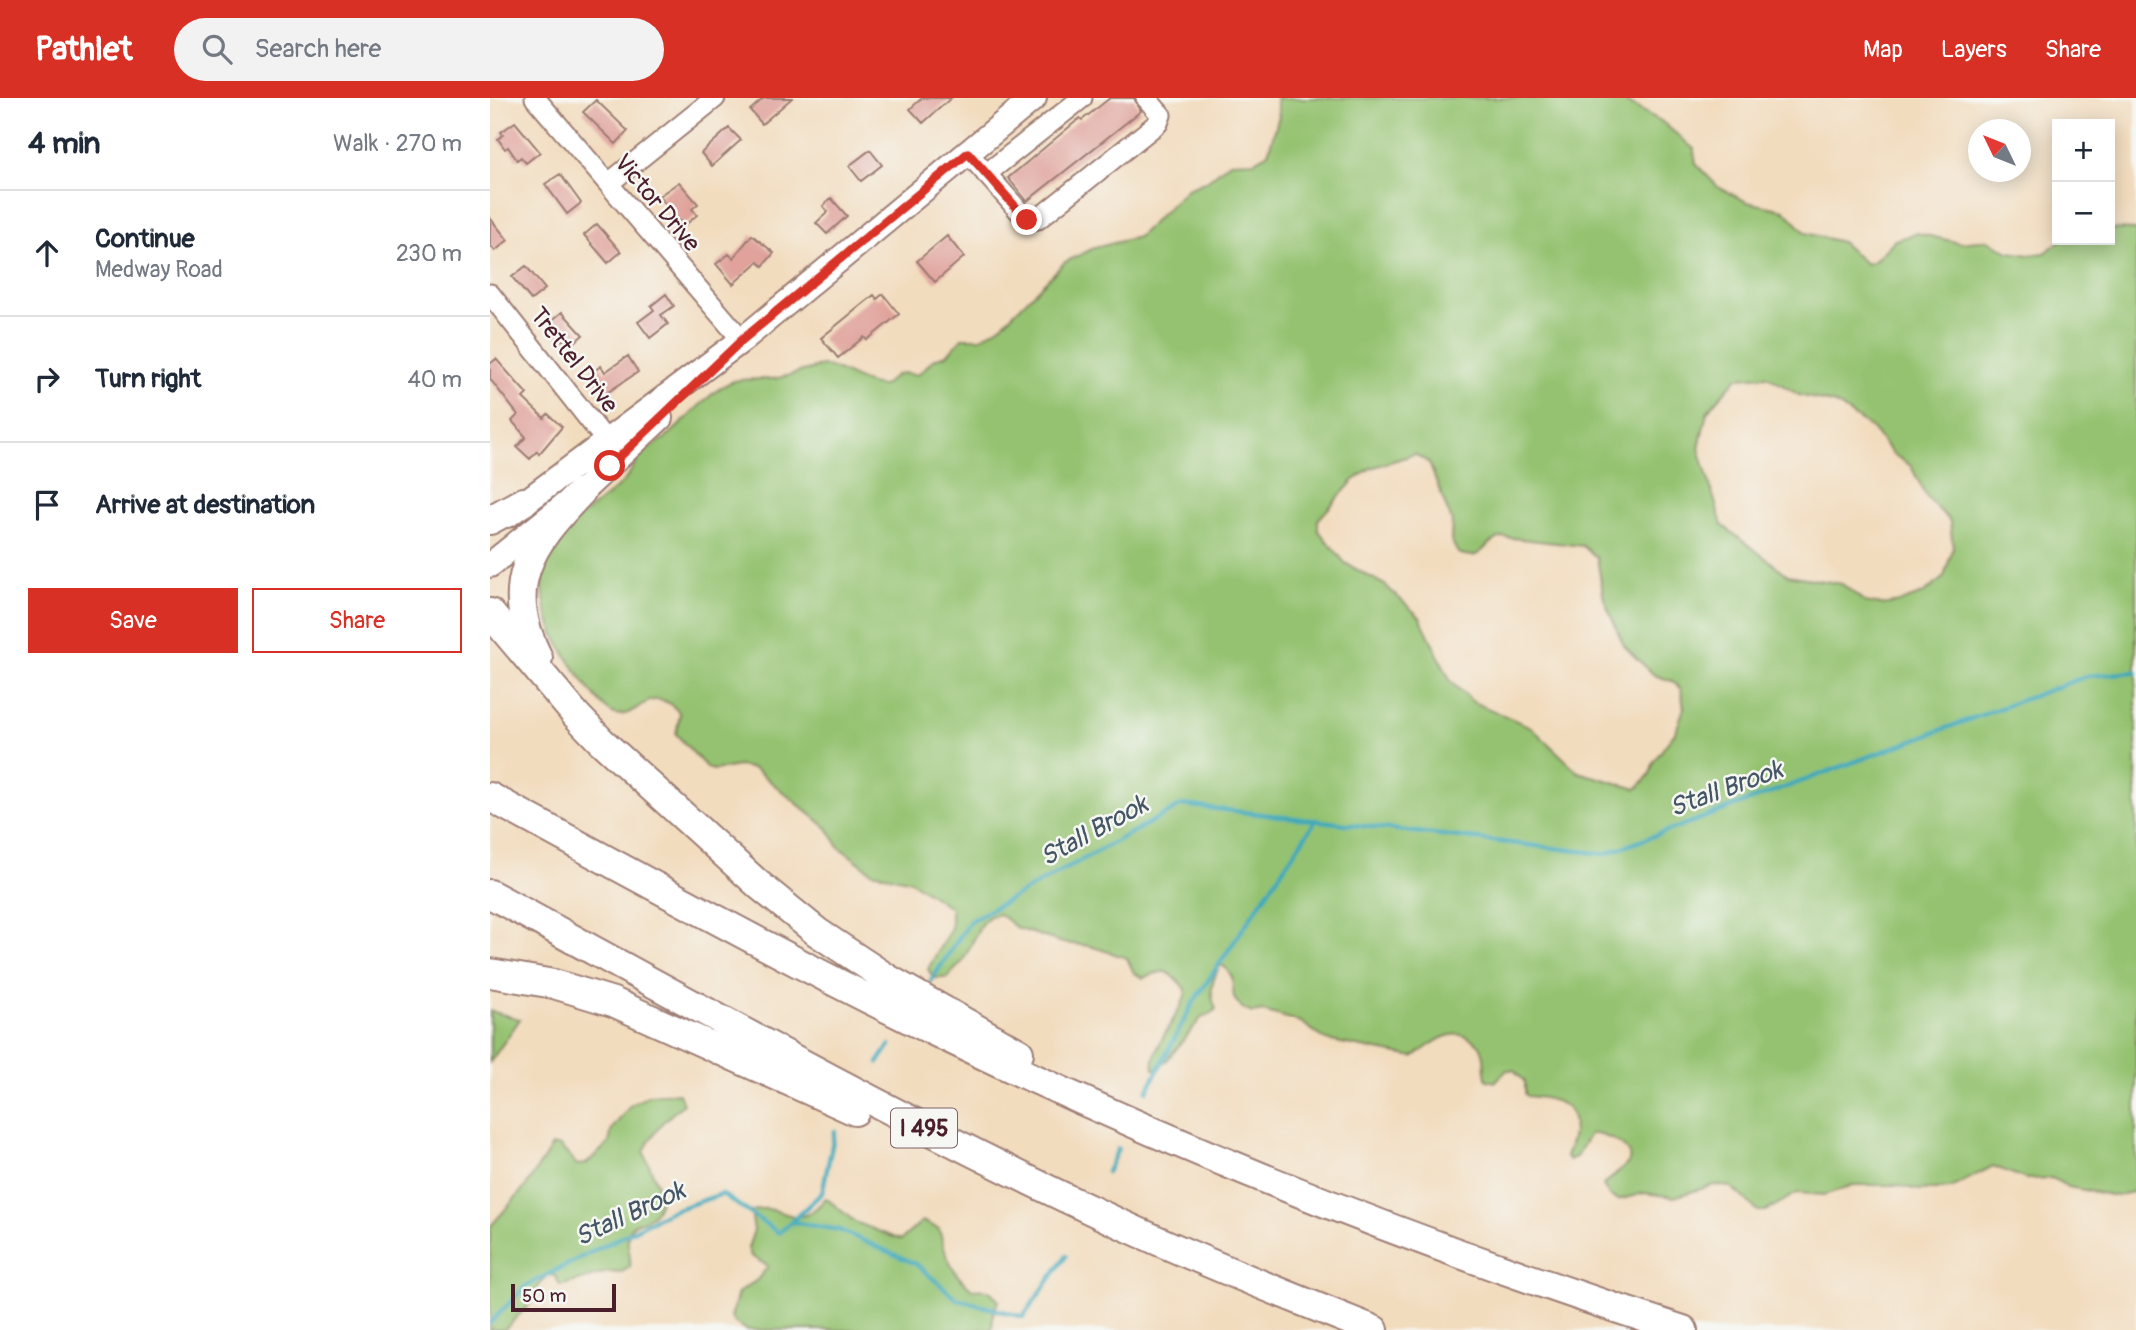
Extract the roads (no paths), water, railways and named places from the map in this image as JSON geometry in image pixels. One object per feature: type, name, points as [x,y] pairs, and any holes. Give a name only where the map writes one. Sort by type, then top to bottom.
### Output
[{"type":"highway","points":[[567,705],[545,671],[528,635],[522,615],[521,588],[538,543],[581,492]]},
{"type":"highway","points":[[490,520],[523,502]]},
{"type":"highway","points":[[490,613],[567,705],[614,754],[759,885],[817,932],[899,985],[1176,1143]]},
{"type":"highway","points":[[490,797],[856,993],[993,1060],[1176,1143],[1269,1182],[1457,1254],[1683,1330]]},
{"type":"highway","name":"I 495","points":[[490,894],[866,1098],[1093,1211],[1374,1330]]},
{"type":"highway","points":[[490,973],[554,984],[613,1002],[884,1124],[1093,1211]]},
{"type":"main road","points":[[490,529],[523,502],[612,449],[1034,98]]},
{"type":"main road","points":[[490,565],[581,492],[612,449]]},
{"type":"street","name":"Victor Drive","points":[[535,98],[742,340]]},
{"type":"street","points":[[609,183],[715,98]]},
{"type":"street","points":[[986,174],[1082,98]]},
{"type":"street","points":[[968,153],[1027,220],[1038,219],[1158,123],[1161,115],[1146,98]]},
{"type":"street","name":"Trettel Drive","points":[[490,294],[612,449]]},
{"type":"waterway","name":"Stall Brook","points":[[931,981],[970,921],[1182,805],[1605,854],[2087,676],[2136,672]]},
{"type":"waterway","name":"Stall Brook","points":[[1147,1091],[1193,1003],[1316,820]]},
{"type":"waterway","name":"Stall Brook","points":[[878,1063],[890,1045]]},
{"type":"waterway","name":"Stall Brook","points":[[490,1323],[526,1286],[671,1211],[722,1194],[779,1233],[822,1193],[835,1131]]},
{"type":"waterway","name":"Stall Brook","points":[[1107,1172],[1118,1149]]},
{"type":"waterway","name":"Stall Brook","points":[[792,1222],[839,1230],[916,1264],[957,1299],[1023,1317],[1066,1256]]}]
